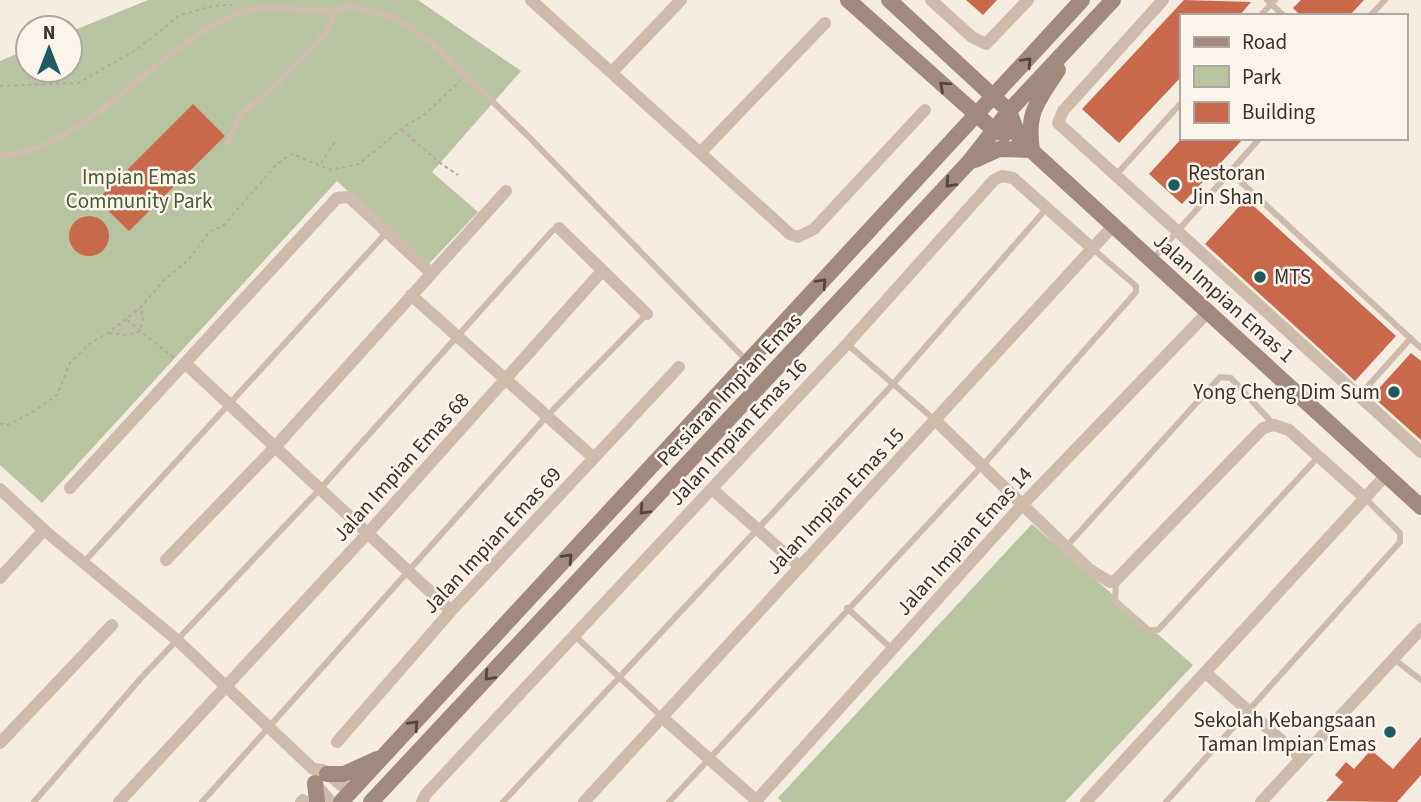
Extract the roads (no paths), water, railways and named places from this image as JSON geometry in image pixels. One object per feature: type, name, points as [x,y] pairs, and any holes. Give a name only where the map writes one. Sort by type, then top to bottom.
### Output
[{"type":"main road","points":[[848,0],[995,131],[1026,145]]},
{"type":"main road","points":[[889,0],[1009,111]]},
{"type":"main road","name":"Persiaran Impian Emas","points":[[351,799],[387,754],[1082,0]]},
{"type":"main road","name":"Persiaran Impian Emas","points":[[371,802],[969,162],[1009,111],[1113,0]]},
{"type":"main road","points":[[1026,145],[1031,113],[1076,40]]},
{"type":"main road","name":"Jalan Impian Emas 1","points":[[1009,111],[1026,145],[1421,507]]},
{"type":"main road","points":[[969,162],[999,149],[1026,145]]},
{"type":"main road","points":[[307,801],[318,775],[344,774],[387,754]]},
{"type":"main road","points":[[388,802],[405,766]]},
{"type":"street","points":[[531,0],[790,234],[799,237],[814,229],[925,110]]},
{"type":"street","points":[[612,72],[681,0]]},
{"type":"street","points":[[931,0],[972,37],[986,44],[1028,0]]},
{"type":"street","points":[[1163,0],[1063,111],[1058,123],[1421,452]]},
{"type":"street","points":[[700,153],[825,23]]},
{"type":"street","name":"Jalan Impian Emas 16","points":[[422,802],[426,794],[848,344],[994,180],[1002,176],[1013,178],[1093,249]]},
{"type":"street","points":[[166,560],[275,447],[430,272],[506,191]]},
{"type":"street","points":[[70,488],[337,198],[349,197],[430,272]]},
{"type":"street","name":"Jalan Impian Emas 15","points":[[584,802],[664,719],[800,566],[1114,226]]},
{"type":"street","points":[[559,228],[647,314]]},
{"type":"street","name":"Jalan Impian Emas 68","points":[[119,802],[367,534],[602,271]]},
{"type":"street","points":[[411,295],[594,458]]},
{"type":"street","name":"Jalan Impian Emas 14","points":[[756,802],[1022,505],[1208,312]]},
{"type":"street","points":[[185,365],[450,611]]},
{"type":"street","name":"Jalan Impian Emas 69","points":[[337,742],[450,611],[679,367]]},
{"type":"street","points":[[936,421],[1103,581],[1116,580],[1263,428],[1274,425],[1289,430],[1365,498]]},
{"type":"street","points":[[1086,802],[1386,475]]},
{"type":"street","points":[[0,489],[44,530],[177,640],[318,775],[351,799]]},
{"type":"street","points":[[712,489],[800,566]]},
{"type":"street","points":[[0,578],[44,530]]},
{"type":"street","points":[[0,743],[112,625]]},
{"type":"street","points":[[1261,802],[1421,629]]},
{"type":"street","points":[[1206,673],[1301,758]]},
{"type":"street","points":[[664,719],[756,802]]},
{"type":"street","points":[[318,775],[331,802]]},
{"type":"lane","points":[[1372,14],[1385,0]]},
{"type":"lane","points":[[0,156],[16,155],[68,133],[204,30],[247,10],[335,11],[349,6],[393,17],[430,41],[749,363]]},
{"type":"lane","points":[[228,143],[241,114],[275,87],[327,32],[335,11]]},
{"type":"lane","points":[[1116,175],[1180,104]]},
{"type":"lane","points":[[1152,260],[1258,140]]},
{"type":"lane","points":[[1230,172],[1421,348]]},
{"type":"lane","points":[[503,802],[893,384],[1045,209]]},
{"type":"lane","points":[[34,802],[177,640],[320,489],[553,230],[559,228]]},
{"type":"lane","points":[[83,562],[387,232]]},
{"type":"lane","points":[[669,802],[983,465],[1137,291],[1136,286],[1093,249]]},
{"type":"lane","points":[[202,802],[547,416],[647,314]]},
{"type":"lane","points":[[1359,396],[1411,338]]},
{"type":"lane","points":[[848,344],[936,421]]},
{"type":"lane","points":[[1066,547],[1220,377],[1231,378],[1274,425]]},
{"type":"lane","points":[[1116,580],[1115,601],[1148,630],[1158,630],[1319,456]]},
{"type":"lane","points":[[1166,802],[1400,542],[1400,533],[1365,498]]},
{"type":"lane","points":[[848,608],[892,649]]},
{"type":"lane","points":[[574,635],[664,719]]},
{"type":"lane","points":[[1394,659],[1421,680]]},
{"type":"place","name":"Restoran Jin Shan","points":[[1174,185]]},
{"type":"place","name":"MTS","points":[[1260,277]]},
{"type":"place","name":"Yong Cheng Dim Sum","points":[[1394,392]]},
{"type":"place","name":"Sekolah Kebangsaan Taman Impian Emas","points":[[1390,732]]},
{"type":"park label","name":"Impian Emas Community Park","points":[[139,189]]}]
